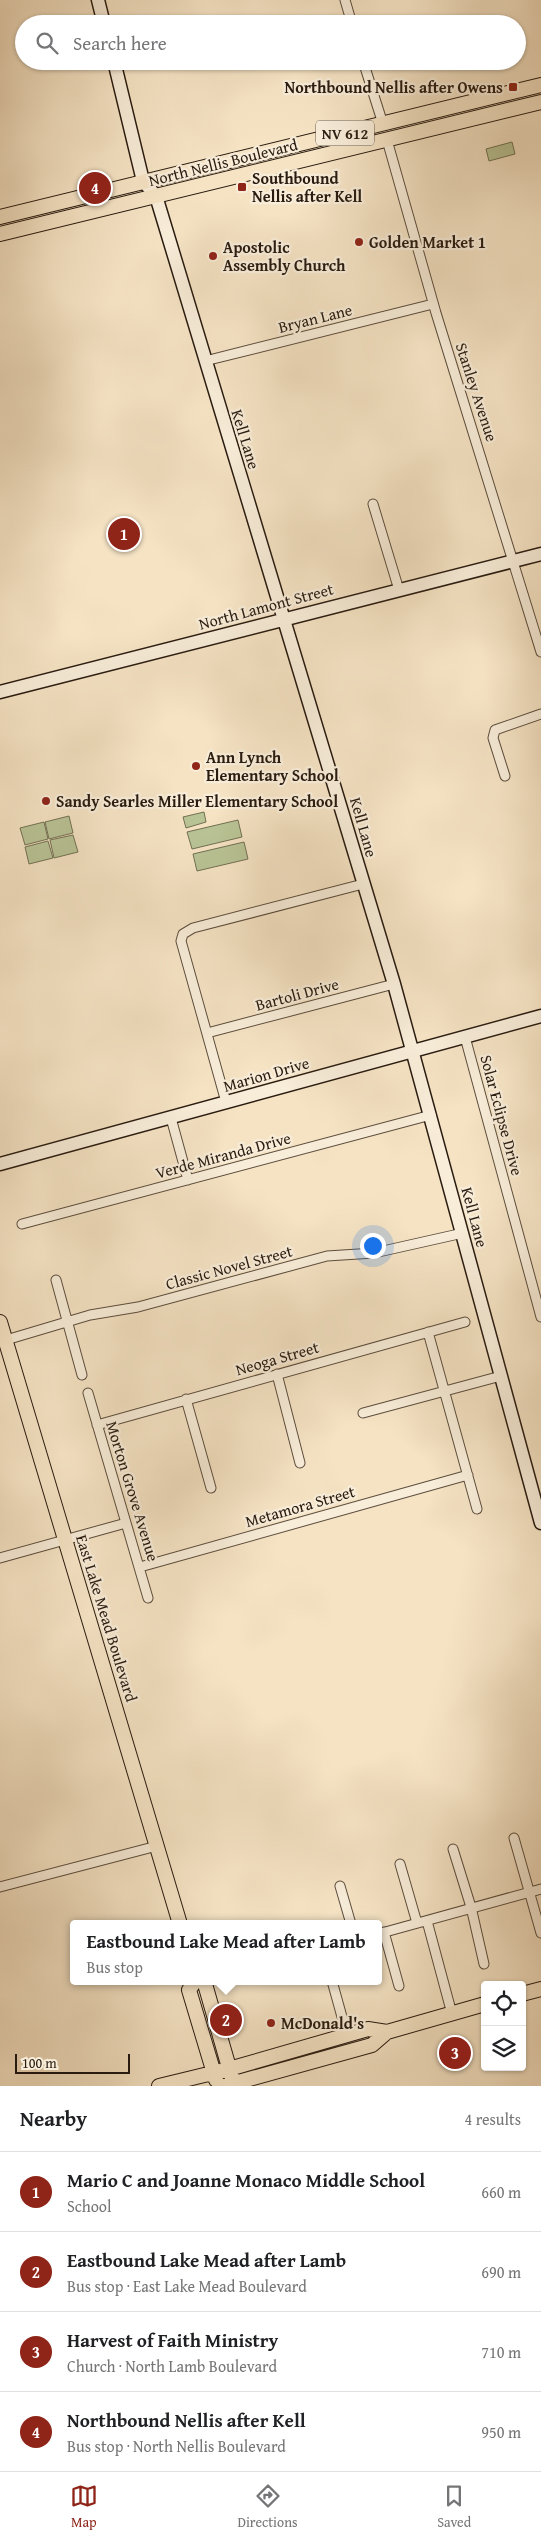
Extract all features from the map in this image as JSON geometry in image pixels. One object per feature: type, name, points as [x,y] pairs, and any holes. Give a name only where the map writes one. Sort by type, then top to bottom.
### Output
[{"type":"main road","name":"North Nellis Boulevard","points":[[0,217],[541,85]]},
{"type":"main road","name":"North Nellis Boulevard","points":[[0,234],[541,102]]},
{"type":"main road","name":"East Lake Mead Boulevard","points":[[0,1322],[179,1920]]},
{"type":"main road","points":[[192,1985],[189,1990],[216,2079]]},
{"type":"main road","points":[[205,1985],[229,2069],[230,2085],[372,2045],[388,2032],[481,2005]]},
{"type":"main road","points":[[526,1993],[541,1989]]},
{"type":"main road","points":[[159,2086],[216,2079],[229,2069],[368,2029],[388,2032]]},
{"type":"street","points":[[98,0],[102,15]]},
{"type":"street","points":[[345,0],[349,15]]},
{"type":"street","name":"Kell Lane","points":[[116,70],[143,181],[156,196],[394,984],[540,1517]]},
{"type":"street","points":[[367,70],[382,124]]},
{"type":"street","name":"Stanley Avenue","points":[[387,140],[433,304],[541,652]]},
{"type":"street","name":"Bryan Lane","points":[[205,361],[433,304]]},
{"type":"street","points":[[373,504],[399,590]]},
{"type":"street","name":"North Lamont Street","points":[[0,692],[283,618],[541,554]]},
{"type":"street","points":[[505,776],[493,738],[495,730],[541,714]]},
{"type":"street","points":[[226,1102],[181,941],[184,934],[193,928],[363,884]]},
{"type":"street","name":"Bartoli Drive","points":[[207,1033],[394,984]]},
{"type":"street","name":"Marion Drive","points":[[0,1164],[541,1016]]},
{"type":"street","name":"Solar Eclipse Drive","points":[[465,1037],[540,1312]]},
{"type":"street","name":"Verde Miranda Drive","points":[[22,1224],[431,1115]]},
{"type":"street","points":[[171,1118],[188,1180]]},
{"type":"street","name":"Classic Novel Street","points":[[6,1340],[90,1315],[147,1305],[327,1256],[374,1253],[463,1233]]},
{"type":"street","points":[[56,1280],[82,1375]]},
{"type":"street","name":"Neoga Street","points":[[97,1425],[465,1322]]},
{"type":"street","points":[[428,1332],[477,1510]]},
{"type":"street","points":[[277,1374],[300,1463]]},
{"type":"street","points":[[363,1414],[444,1390],[501,1376]]},
{"type":"street","name":"Morton Grove Avenue","points":[[88,1393],[148,1598]]},
{"type":"street","points":[[186,1399],[211,1488]]},
{"type":"street","name":"Metamora Street","points":[[140,1567],[468,1474]]},
{"type":"street","points":[[0,1558],[126,1522]]},
{"type":"street","points":[[514,1838],[541,1932]]},
{"type":"street","points":[[0,1887],[157,1846]]},
{"type":"street","points":[[453,1849],[471,1907],[484,1964]]},
{"type":"street","points":[[400,1864],[417,1923]]},
{"type":"street","points":[[340,1886],[349,1920]]},
{"type":"street","points":[[382,1933],[428,1921],[471,1907],[541,1890]]},
{"type":"street","points":[[428,1921],[452,2014]]},
{"type":"street","points":[[382,1936],[400,1986]]},
{"type":"street","points":[[333,1985],[347,2034]]},
{"type":"green space","points":[[512,142],[515,154],[489,161],[486,149]]},
{"type":"green space","points":[[204,812],[206,822],[186,828],[183,817]]},
{"type":"green space","points":[[69,816],[73,833],[49,839],[45,822]]},
{"type":"green space","points":[[238,820],[242,837],[192,849],[187,832]]},
{"type":"green space","points":[[44,822],[48,839],[25,845],[20,828]]},
{"type":"green space","points":[[73,835],[78,852],[54,858],[50,840]]},
{"type":"green space","points":[[48,841],[53,858],[29,864],[25,847]]},
{"type":"green space","points":[[244,842],[248,859],[197,871],[193,854]]},
{"type":"place","name":"Northbound Nellis after Owens","points":[[513,87]]},
{"type":"place","name":"Southbound Nellis after Kell","points":[[242,187]]},
{"type":"place","name":"Northbound Nellis after Kell","points":[[95,188]]},
{"type":"place","name":"Golden Market 1","points":[[359,242]]},
{"type":"place","name":"Apostolic Assembly Church","points":[[213,256]]},
{"type":"place","name":"Mario C and Joanne Monaco Middle School","points":[[124,534]]},
{"type":"place","name":"Ann Lynch Elementary School","points":[[196,766]]},
{"type":"place","name":"Sandy Searles Miller Elementary School","points":[[46,801]]},
{"type":"place","name":"Eastbound Lake Mead after Lamb","points":[[226,2020]]},
{"type":"place","name":"McDonald's","points":[[271,2023]]},
{"type":"place","name":"Harvest of Faith Ministry","points":[[455,2053]]}]
